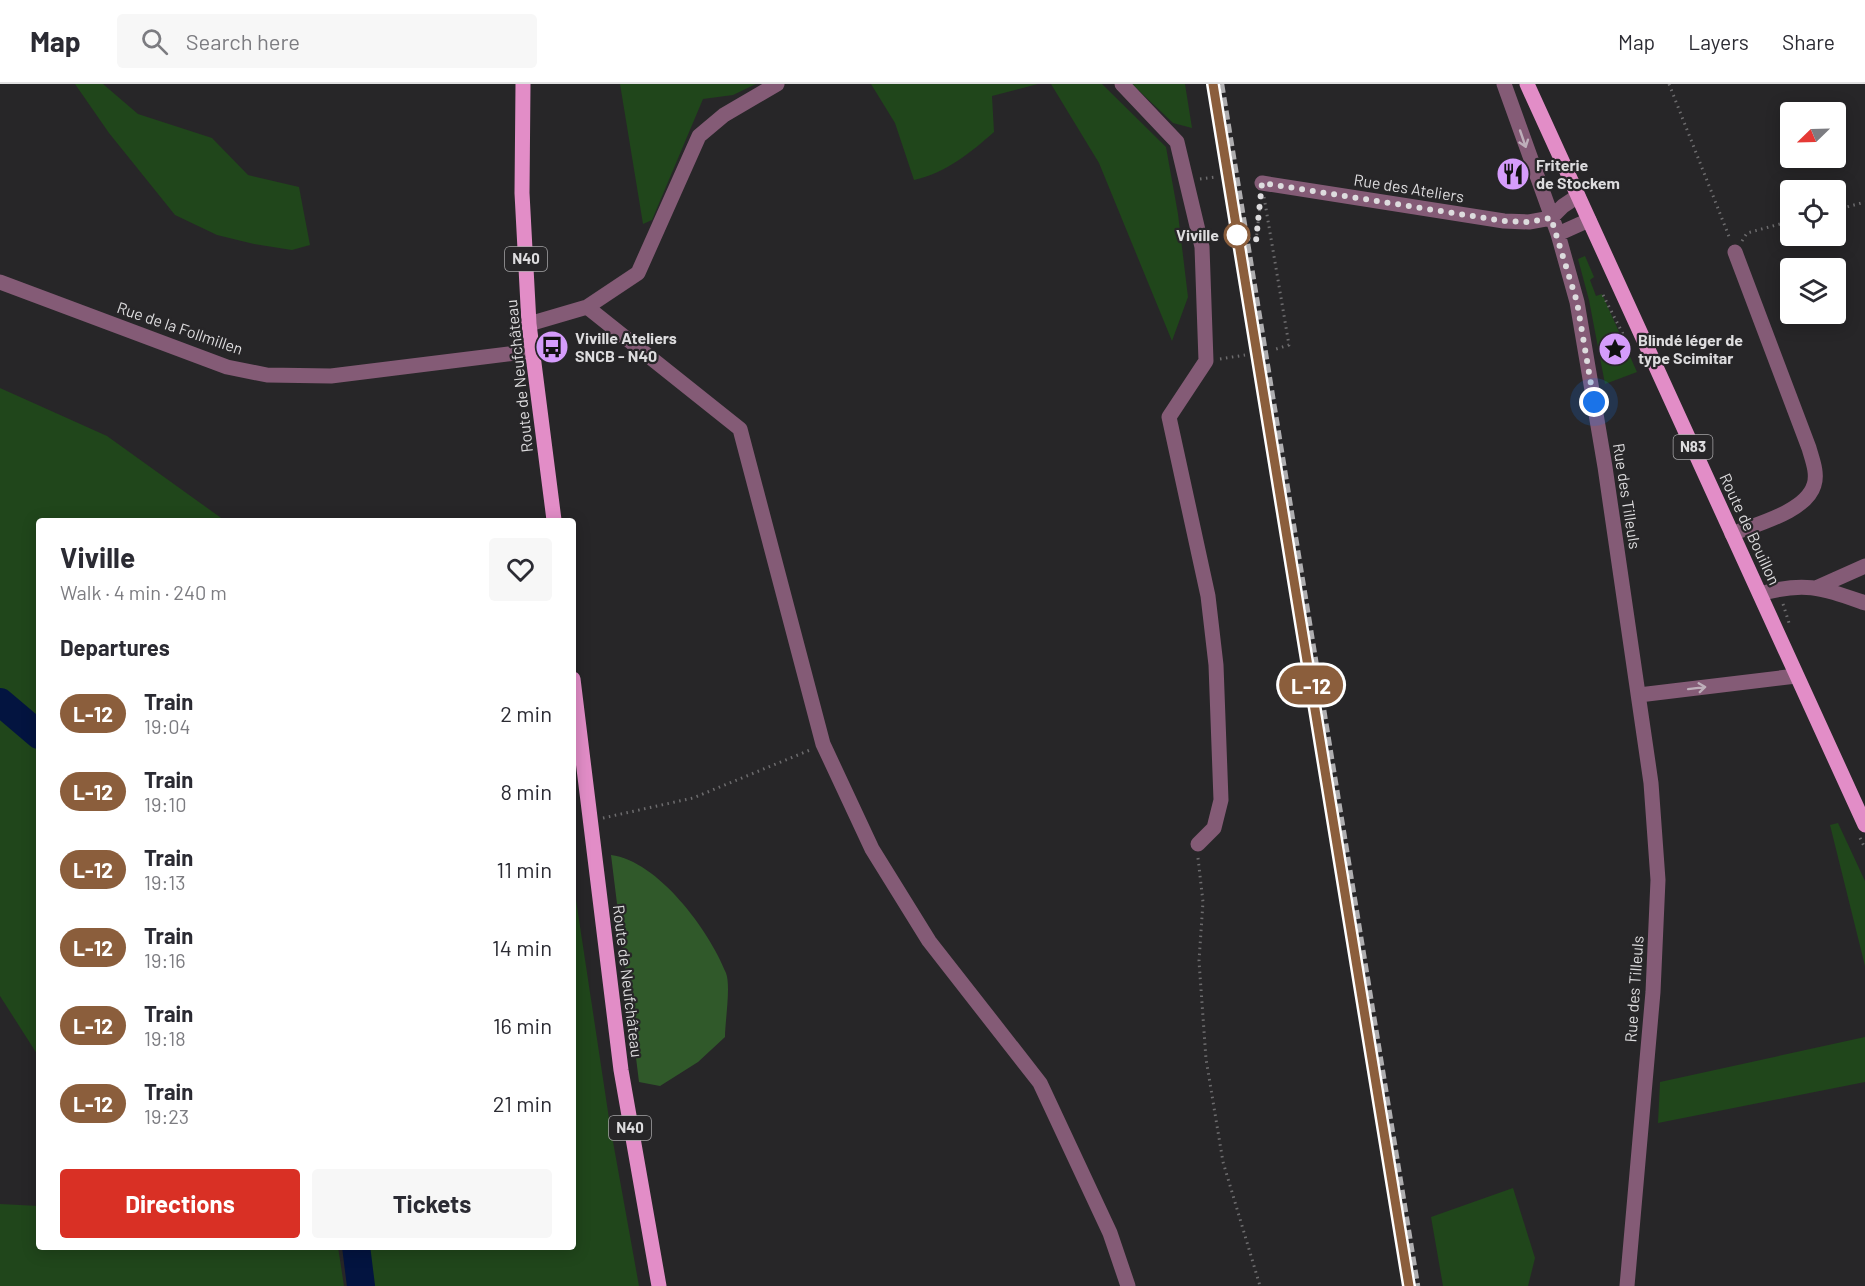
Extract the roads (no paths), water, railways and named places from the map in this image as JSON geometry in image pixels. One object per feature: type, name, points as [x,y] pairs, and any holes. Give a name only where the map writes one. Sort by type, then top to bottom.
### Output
[{"type":"main road","name":"Route de Neufchâteau","points":[[523,84],[522,193],[529,324],[554,518]]},
{"type":"main road","name":"Route de Bouillon","points":[[1527,84],[1865,825]]},
{"type":"main road","name":"Route de Neufchâteau","points":[[576,704],[621,1070],[659,1286]]},
{"type":"street","points":[[529,324],[587,307],[639,273],[699,136],[724,115],[777,84]]},
{"type":"street","points":[[1122,84],[1177,142],[1202,247],[1206,361],[1169,417],[1208,596],[1216,665],[1221,800],[1214,828],[1198,844]]},
{"type":"street","name":"Rue des Tilleuls","points":[[1504,84],[1558,234],[1579,312],[1651,783],[1658,880],[1653,992],[1627,1286]]},
{"type":"street","name":"Rue des Ateliers","points":[[1262,183],[1504,221],[1529,222],[1551,218]]},
{"type":"street","points":[[1551,218],[1578,196]]},
{"type":"street","points":[[1558,234],[1589,220]]},
{"type":"street","points":[[1732,534],[1798,507],[1809,497],[1815,483],[1814,465],[1809,448],[1735,252]]},
{"type":"street","name":"Rue de la Follmillen","points":[[0,282],[227,367],[267,375],[331,376],[532,351]]},
{"type":"street","points":[[587,307],[740,429],[823,744],[872,849],[929,941],[1040,1083],[1110,1233],[1128,1286]]},
{"type":"street","points":[[1818,586],[1865,566]]},
{"type":"street","points":[[1760,594],[1785,586],[1818,586],[1865,603]]},
{"type":"street","points":[[1639,695],[1796,676]]},
{"type":"waterway","points":[[0,702],[36,732]]},
{"type":"waterway","points":[[356,1250],[361,1286]]},
{"type":"railway","points":[[1222,84],[1418,1286]]},
{"type":"train","name":"L-12","points":[[1213,84],[1409,1286]]},
{"type":"place","name":"Friterie de Stockem","points":[[1513,174]]},
{"type":"place","name":"Viville","points":[[1237,235]]},
{"type":"place","name":"Viville Ateliers SNCB - N40","points":[[552,347]]},
{"type":"place","name":"Blindé léger de type Scimitar","points":[[1615,349]]}]
